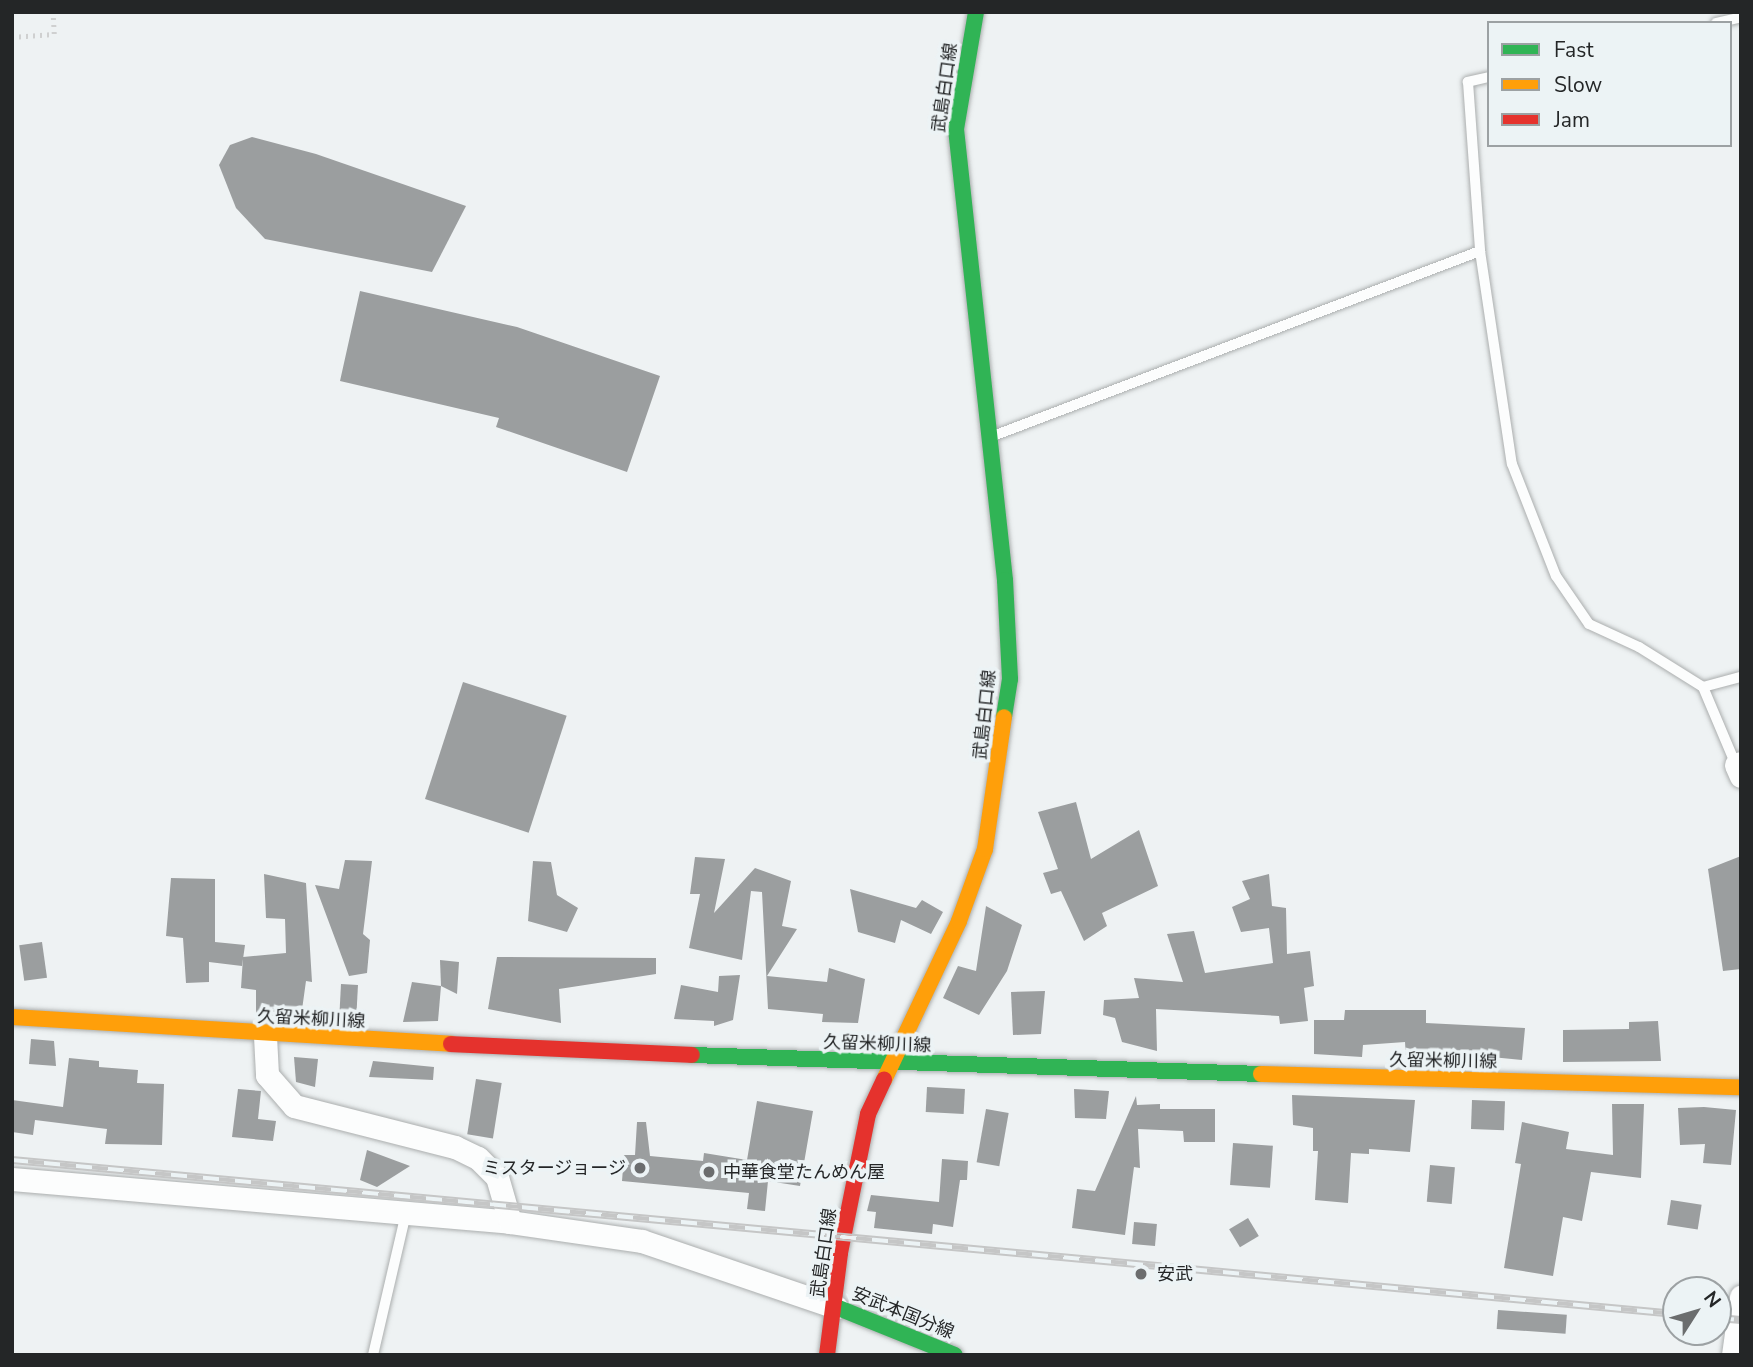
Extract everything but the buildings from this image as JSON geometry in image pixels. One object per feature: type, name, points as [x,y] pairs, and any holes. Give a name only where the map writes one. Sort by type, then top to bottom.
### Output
[{"type":"main road","name":"武島白口線","points":[[827,1355],[836,1307],[840,1253],[868,1114],[889,1064],[959,920],[985,849],[996,789],[1010,679],[1005,580],[987,438],[956,129],[976,12]]},
{"type":"main road","name":"久留米柳川線","points":[[12,1017],[265,1036],[889,1064],[1741,1087]]},
{"type":"main road","name":"安武本国分線","points":[[836,1307],[955,1355]]},
{"type":"street","points":[[265,1036],[267,1075],[294,1105],[455,1147],[478,1158],[497,1177],[510,1222]]},
{"type":"street","points":[[12,1179],[510,1222],[642,1241],[836,1307]]},
{"type":"street","points":[[1733,1355],[1741,1297]]},
{"type":"lane","points":[[1487,77],[1468,82],[1480,251],[1512,464],[1556,576],[1589,624],[1639,647],[1703,687],[1739,768]]},
{"type":"lane","points":[[987,438],[1480,251]]},
{"type":"lane","points":[[1703,687],[1741,677]]},
{"type":"lane","points":[[373,1355],[406,1213]]},
{"type":"path","points":[[12,37],[54,34],[53,12]]},
{"type":"railway","points":[[12,1160],[1662,1313]]},
{"type":"railway","points":[[1732,1319],[1741,1320]]},
{"type":"traffic: fast","points":[[976,12],[956,129],[1005,580],[1010,679],[1004,717]]},
{"type":"traffic: fast","points":[[692,1055],[1261,1074]]},
{"type":"traffic: fast","points":[[836,1307],[955,1355]]},
{"type":"traffic: slow","points":[[884,1080],[959,921],[985,849],[1004,717]]},
{"type":"traffic: slow","points":[[12,1017],[451,1044]]},
{"type":"traffic: slow","points":[[1261,1074],[1741,1087]]},
{"type":"traffic: jam","points":[[451,1044],[692,1055]]},
{"type":"traffic: jam","points":[[827,1355],[840,1253],[868,1114],[884,1080]]},
{"type":"place","name":"ミスタージョージ","points":[[640,1168]]},
{"type":"place","name":"中華食堂たんめん屋","points":[[709,1172]]},
{"type":"place","name":"安武","points":[[1141,1274]]}]
